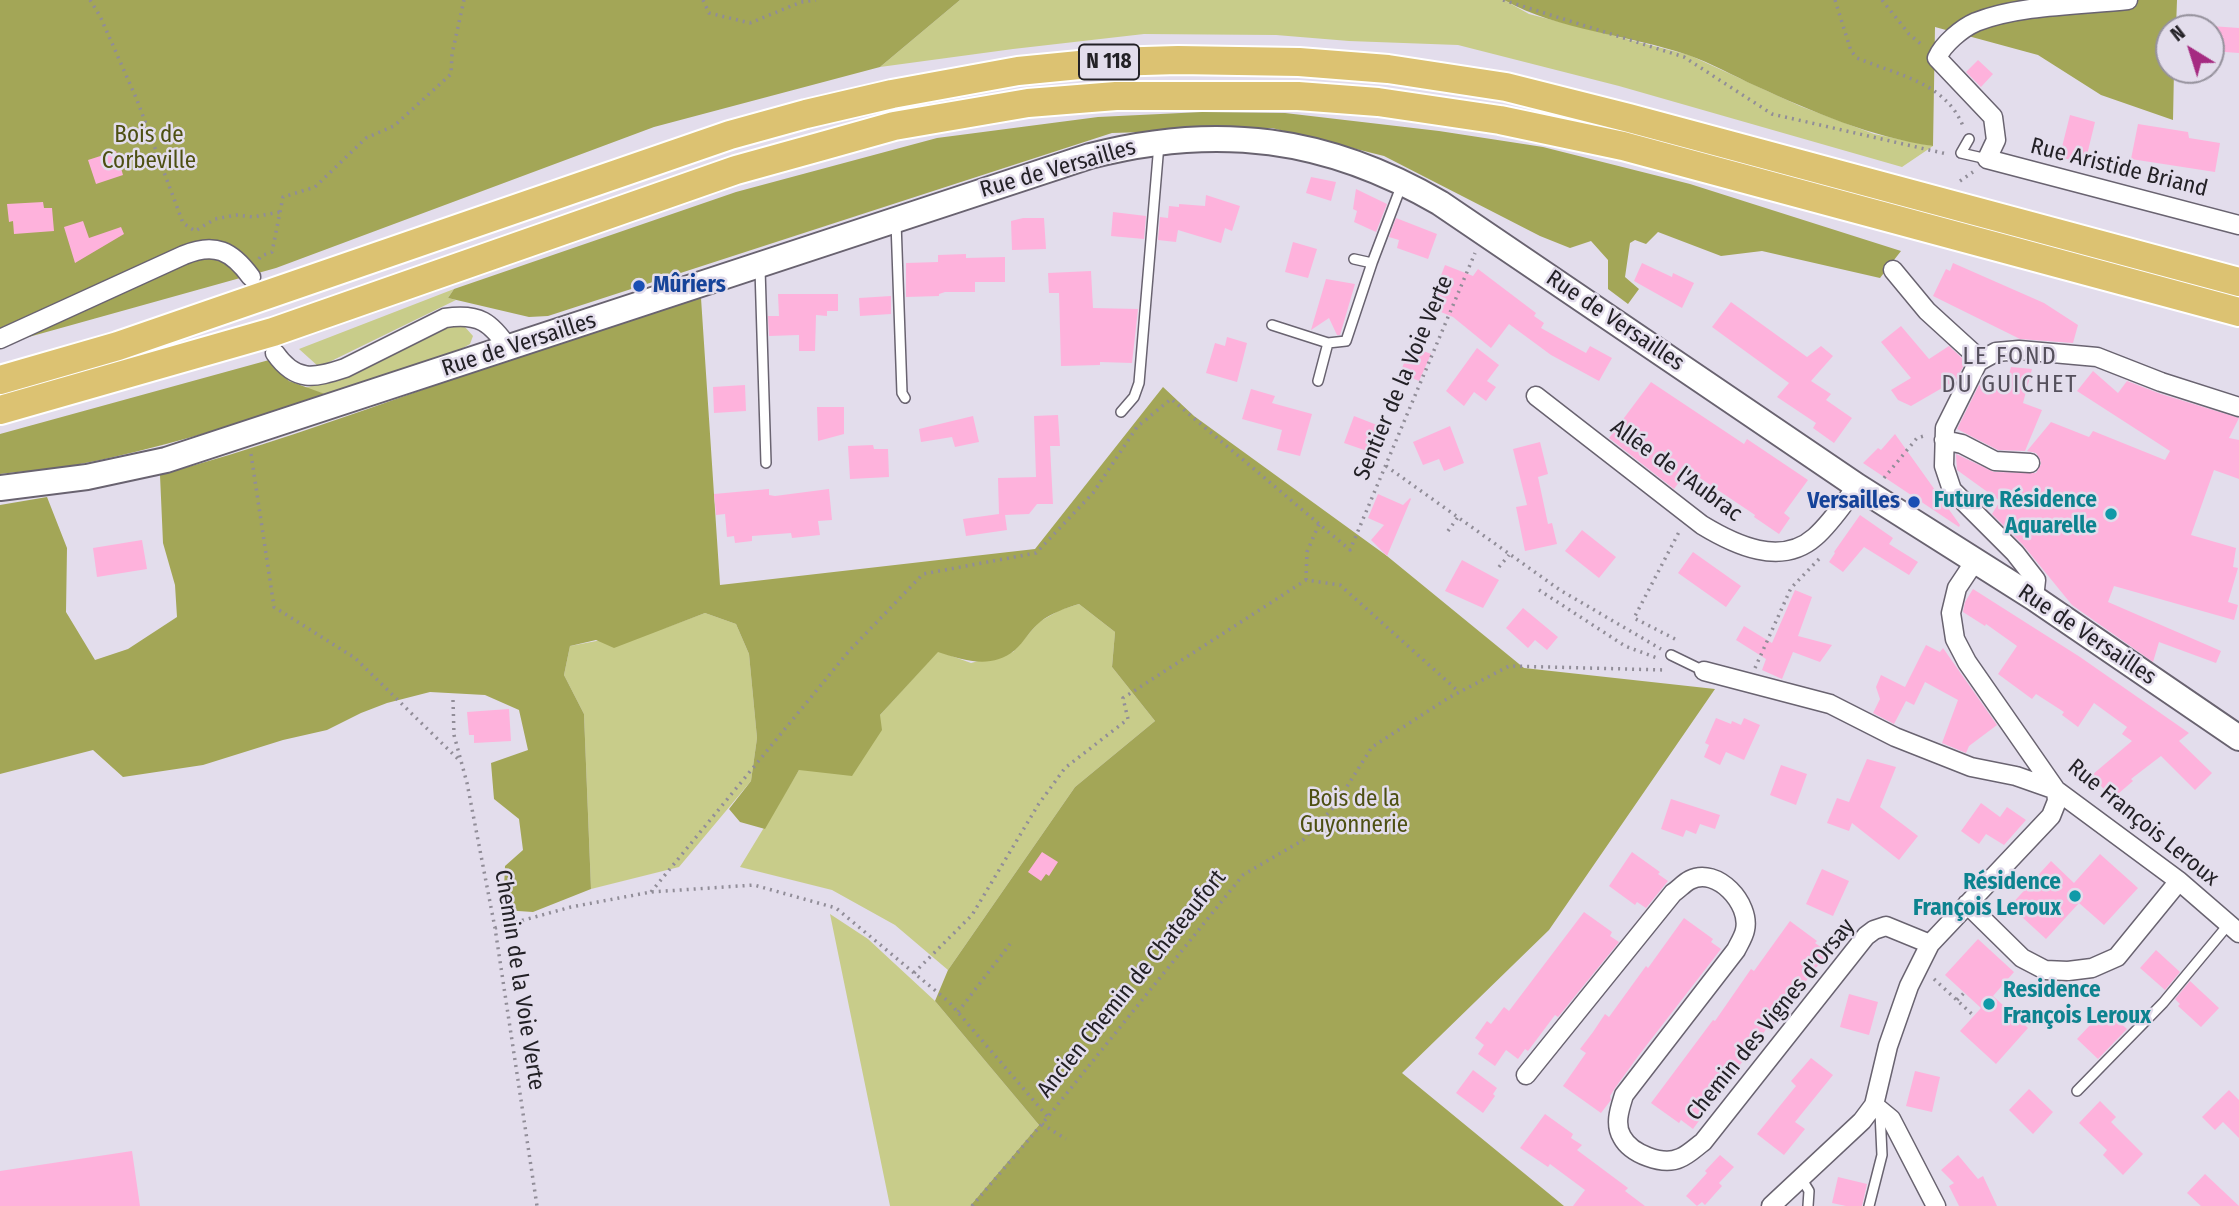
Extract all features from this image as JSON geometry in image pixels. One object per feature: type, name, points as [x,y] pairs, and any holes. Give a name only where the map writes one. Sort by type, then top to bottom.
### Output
[{"type":"highway","name":"N 118","points":[[0,380],[118,346],[742,132],[892,94],[1018,71],[1110,62],[1299,62],[1388,69],[1506,87],[2239,282]]},
{"type":"highway","name":"N 118","points":[[0,410],[273,332],[736,170],[894,126],[1028,103],[1116,96],[1298,96],[1378,102],[1500,120],[1623,146],[2239,312]]},
{"type":"main road","name":"Rue de Versailles","points":[[0,488],[87,477],[166,460],[1090,156],[1159,141],[1203,138],[1270,142],[1342,158],[1377,170],[1484,232],[1857,486],[2034,598],[2239,738]]},
{"type":"street","points":[[1987,159],[1996,140],[1993,117],[1937,58],[1941,47],[1975,23],[2025,10],[2128,0]]},
{"type":"street","name":"Rue Aristide Briand","points":[[1987,159],[2239,225]]},
{"type":"street","points":[[0,339],[184,255],[205,248],[226,254],[241,263],[251,277]]},
{"type":"street","points":[[1893,270],[1927,311],[1972,352],[1978,362]]},
{"type":"street","points":[[275,353],[289,370],[303,376],[328,374],[445,318],[458,316],[485,322],[496,329],[509,349]]},
{"type":"street","points":[[2034,598],[2036,580],[2015,553],[1952,489],[1944,466],[1944,434],[1978,362],[1996,352],[2019,350],[2098,357],[2161,382],[2239,407]]},
{"type":"street","name":"Allée de l'Aubrac","points":[[1536,396],[1688,514],[1731,542],[1760,551],[1784,551],[1813,539],[1857,486]]},
{"type":"street","points":[[1944,434],[1995,461],[2030,463]]},
{"type":"street","name":"Rue François Leroux","points":[[1975,561],[1958,588],[1951,613],[1955,639],[1967,662],[2056,790],[2179,881],[2234,929]]},
{"type":"street","points":[[1704,671],[1830,704],[1895,737],[1971,767],[2016,776],[2056,790],[2057,802],[2051,816],[1930,944],[1909,986],[1888,1046],[1877,1107],[1771,1206]]},
{"type":"street","name":"Chemin des Vignes d'Orsay","points":[[1526,1075],[1673,893],[1692,878],[1711,878],[1729,888],[1741,905],[1746,928],[1736,950],[1624,1095],[1618,1115],[1621,1137],[1636,1151],[1656,1159],[1679,1159],[1703,1142],[1866,936],[1886,926],[1930,944]]},
{"type":"street","points":[[1967,904],[2022,958],[2045,970],[2068,971],[2092,968],[2117,957],[2179,881]]},
{"type":"street","points":[[1877,1107],[1891,1119],[1936,1206]]},
{"type":"lane","points":[[1969,139],[1961,153],[1987,159]]},
{"type":"lane","points":[[1121,412],[1134,397],[1139,383],[1159,141]]},
{"type":"lane","points":[[1272,325],[1328,344],[1346,341],[1402,183]]},
{"type":"lane","points":[[896,220],[902,393],[905,398]]},
{"type":"lane","points":[[1354,258],[1372,263]]},
{"type":"lane","points":[[760,265],[766,463]]},
{"type":"lane","points":[[1318,381],[1328,344]]},
{"type":"lane","points":[[1671,655],[1704,671]]},
{"type":"lane","points":[[2077,1091],[2234,929]]},
{"type":"lane","points":[[1869,1206],[1882,1155],[1877,1107]]},
{"type":"lane","points":[[1801,1178],[1809,1191],[1808,1206]]},
{"type":"path","points":[[90,0],[100,16],[137,100],[183,223],[195,230],[215,219],[280,212]]},
{"type":"path","points":[[251,277],[261,256],[272,253],[283,197],[314,187],[366,138],[394,126],[451,74],[452,54],[464,0]]},
{"type":"path","points":[[704,0],[709,13],[750,23],[801,2],[816,0]]},
{"type":"path","points":[[1503,0],[1684,57],[1772,114],[1945,154],[1961,153]]},
{"type":"path","points":[[1835,0],[1851,51],[1857,58],[1935,89],[1951,104],[1969,139]]},
{"type":"path","points":[[1882,0],[1909,34],[1937,58]]},
{"type":"path","points":[[1956,183],[1987,159]]},
{"type":"path","name":"Sentier de la Voie Verte","points":[[1319,524],[1350,550],[1484,232]]},
{"type":"path","points":[[651,891],[849,651],[923,574],[1037,552],[1093,493],[1137,427],[1171,399],[1319,524],[1307,552],[1306,580]]},
{"type":"path","points":[[1884,478],[1917,438],[1944,434]]},
{"type":"path","name":"Chemin de la Voie Verte","points":[[248,435],[274,607],[355,657],[459,760]]},
{"type":"path","points":[[1386,466],[1560,590],[1671,655]]},
{"type":"path","points":[[1680,642],[1634,618],[1688,514]]},
{"type":"path","points":[[1448,531],[1458,517]]},
{"type":"path","points":[[1499,567],[1509,554]]},
{"type":"path","points":[[1749,682],[1791,588],[1824,554]]},
{"type":"path","points":[[914,973],[972,915],[1038,805],[1065,768],[1128,719],[1123,698],[1306,580],[1340,585],[1458,692]]},
{"type":"path","points":[[1539,590],[1625,646],[1662,660],[1671,655]]},
{"type":"path","name":"Ancien Chemin de Chateaufort","points":[[972,1206],[1042,1124],[1243,875],[1303,840],[1334,807],[1372,747],[1458,692],[1509,666],[1704,671]]},
{"type":"path","name":"Chemin de la Voie Verte","points":[[453,700],[454,735],[467,783],[495,928],[537,1206]]},
{"type":"path","points":[[495,928],[571,907],[651,891],[754,885],[836,908],[958,1012],[1047,1116]]},
{"type":"path","points":[[958,1012],[1010,944]]},
{"type":"path","points":[[1920,966],[1974,1016]]},
{"type":"path","points":[[1957,1000],[1964,993]]},
{"type":"path","points":[[1042,1124],[1066,1139]]},
{"type":"green space","name":"Bois de Corbeville","points":[[0,0],[960,0],[880,67],[654,127],[276,268],[0,345]]},
{"type":"green space","points":[[960,0],[1504,0],[1529,14],[1689,55],[1800,106],[1874,134],[1933,146],[1902,167],[1619,86],[1458,45],[1276,35],[1144,34],[880,67]]},
{"type":"green space","points":[[1504,0],[2177,0],[2176,14],[2155,14],[2155,84],[2174,84],[2173,120],[2101,95],[2038,55],[1935,27],[1933,146],[1865,130],[1821,114],[1688,55],[1548,19]]},
{"type":"green space","points":[[1202,112],[1285,113],[1439,131],[1543,147],[1690,184],[1901,251],[1880,278],[1762,251],[1721,256],[1658,232],[1646,244],[1635,240],[1630,243],[1625,277],[1639,289],[1628,304],[1608,289],[1608,260],[1591,241],[1570,248],[1540,236],[1384,156],[1272,128],[1112,133],[548,316],[529,317],[448,298],[454,289],[736,192],[937,138],[1098,117]]},
{"type":"green space","points":[[454,289],[448,298],[456,300],[319,367],[299,349]]},
{"type":"green space","name":"Bois de la Guyonnerie","points":[[701,298],[720,585],[1035,549],[1163,387],[1194,416],[1387,556],[1524,668],[1715,689],[1549,930],[1402,1073],[1564,1206],[970,1206],[1039,1125],[935,1001],[948,970],[1075,787],[1155,721],[1112,667],[1115,632],[1079,604],[1044,619],[1015,650],[996,660],[977,662],[938,652],[880,715],[882,730],[852,776],[799,770],[765,829],[740,822],[729,809],[751,781],[757,738],[749,654],[736,624],[705,613],[614,648],[596,640],[570,646],[564,675],[584,714],[591,889],[533,912],[503,910],[505,866],[523,850],[519,819],[494,799],[491,763],[528,750],[519,710],[485,695],[430,692],[387,703],[327,730],[283,740],[203,765],[123,777],[93,750],[0,774],[0,505],[47,497],[67,548],[66,612],[95,660],[128,649],[177,617],[175,585],[163,543],[160,475],[296,433],[565,340]]},
{"type":"green space","points":[[448,327],[465,327],[473,336],[470,344],[456,352],[325,394],[304,388],[336,380]]},
{"type":"green space","points":[[269,360],[289,381],[325,394],[231,425],[135,452],[70,466],[0,474],[0,434]]},
{"type":"green space","points":[[1079,604],[1115,632],[1112,667],[1155,721],[1075,787],[948,970],[895,925],[832,890],[740,867],[799,770],[880,715],[938,651],[971,663],[1013,652],[1039,622],[1060,610]]},
{"type":"green space","points":[[705,613],[736,624],[749,654],[757,738],[751,781],[679,867],[591,889],[584,714],[564,675],[570,646],[665,628]]},
{"type":"green space","points":[[830,914],[868,939],[935,1001],[1039,1125],[970,1206],[890,1206]]},
{"type":"building","points":[[2225,27],[2239,28],[2239,53],[2225,52]]},
{"type":"building","points":[[1978,60],[1993,74],[1981,87],[1966,72]]},
{"type":"building","points":[[2070,115],[2095,122],[2085,163],[2060,155]]},
{"type":"building","points":[[2138,124],[2188,132],[2189,138],[2220,143],[2215,172],[2131,159]]},
{"type":"building","points":[[116,151],[123,175],[96,184],[88,160]]},
{"type":"building","points":[[1311,177],[1336,182],[1331,201],[1306,193]]},
{"type":"building","points":[[1356,189],[1387,204],[1376,232],[1354,222],[1357,211],[1353,209]]},
{"type":"building","points":[[1206,195],[1240,206],[1232,231],[1225,228],[1221,243],[1178,230],[1176,242],[1158,240],[1160,217],[1168,218],[1169,206],[1205,206]]},
{"type":"building","points":[[43,202],[44,208],[52,208],[54,231],[14,234],[13,221],[9,222],[7,204]]},
{"type":"building","points":[[1113,212],[1146,216],[1144,239],[1111,236]]},
{"type":"building","points":[[1044,218],[1046,249],[1012,250],[1011,221]]},
{"type":"building","points":[[1396,218],[1437,234],[1428,259],[1397,248],[1399,240],[1389,237]]},
{"type":"building","points":[[83,221],[89,238],[121,227],[124,234],[75,263],[64,227]]},
{"type":"building","points":[[1293,242],[1317,249],[1308,278],[1285,272]]},
{"type":"building","points":[[966,254],[966,258],[1005,257],[1005,282],[975,282],[975,292],[945,292],[939,296],[906,297],[906,263],[938,262],[938,255]]},
{"type":"building","points":[[1642,263],[1672,277],[1673,273],[1694,283],[1682,308],[1634,281]]},
{"type":"building","points":[[1953,263],[2044,303],[2078,325],[2073,343],[2020,339],[1933,296],[1946,269],[1950,271]]},
{"type":"building","points":[[1445,265],[1473,276],[1478,269],[1536,313],[1534,316],[1544,323],[1541,328],[1586,353],[1590,346],[1612,358],[1599,381],[1551,355],[1509,324],[1491,348],[1453,317],[1429,307]]},
{"type":"building","points":[[1091,271],[1093,308],[1138,309],[1132,363],[1100,362],[1100,365],[1061,366],[1059,293],[1049,293],[1048,273]]},
{"type":"building","points":[[1326,279],[1355,284],[1340,335],[1337,335],[1329,318],[1311,330]]},
{"type":"building","points":[[778,294],[838,294],[838,311],[827,311],[827,316],[816,315],[815,351],[799,351],[799,335],[769,336],[768,316],[779,316]]},
{"type":"building","points":[[891,296],[891,314],[860,316],[859,298]]},
{"type":"building","points":[[1731,302],[1807,357],[1821,346],[1833,356],[1811,381],[1831,394],[1826,400],[1852,418],[1834,443],[1813,428],[1816,423],[1777,397],[1789,383],[1712,327]]},
{"type":"building","points":[[1901,326],[1929,359],[1949,346],[1963,359],[1964,365],[1952,388],[1949,384],[1911,406],[1898,400],[1891,390],[1911,378],[1881,342]]},
{"type":"building","points":[[1227,337],[1247,343],[1237,382],[1206,373],[1215,343],[1225,346]]},
{"type":"building","points":[[1411,346],[1431,354],[1419,381],[1400,373]]},
{"type":"building","points":[[1477,348],[1499,365],[1487,381],[1496,387],[1486,401],[1474,392],[1464,406],[1446,391]]},
{"type":"building","points":[[2011,367],[2032,369],[2023,403],[2042,410],[2025,451],[1998,450],[1957,429],[1979,385],[1991,390],[1994,387],[2004,393]]},
{"type":"building","name":"Future Résidence Aquarelle","points":[[2093,371],[2118,393],[2127,381],[2239,418],[2229,438],[2239,440],[2239,479],[2214,470],[2191,535],[2236,548],[2233,567],[2238,568],[2228,602],[2238,605],[2234,620],[2114,586],[2108,602],[2221,651],[2216,663],[2159,642],[2153,662],[2072,605],[2023,545],[1992,514],[2000,501],[1957,470],[1956,454],[1994,472],[2036,473],[2041,464],[2040,459],[2036,453],[2027,451],[2051,422],[2089,437],[2093,431],[2165,460],[2170,451],[2077,391]]},
{"type":"building","points":[[1651,382],[1744,444],[1747,439],[1808,480],[1784,513],[1790,518],[1779,534],[1688,470],[1674,489],[1609,438]]},
{"type":"building","points":[[745,385],[746,411],[714,413],[713,387]]},
{"type":"building","points":[[1251,389],[1275,396],[1272,403],[1312,414],[1300,456],[1277,450],[1282,430],[1242,419]]},
{"type":"building","points":[[817,407],[844,407],[844,434],[818,441]]},
{"type":"building","points":[[1058,415],[1060,446],[1050,446],[1053,504],[1037,504],[1029,514],[1005,515],[1007,530],[966,536],[963,519],[999,514],[998,478],[1036,477],[1034,416]]},
{"type":"building","points":[[973,416],[979,442],[955,447],[952,437],[921,442],[919,429]]},
{"type":"building","points":[[1354,416],[1377,425],[1370,452],[1344,443]]},
{"type":"building","points":[[1450,426],[1464,463],[1444,471],[1439,459],[1423,465],[1413,442]]},
{"type":"building","points":[[1895,434],[1959,527],[1863,463],[1878,448],[1881,450]]},
{"type":"building","points":[[1540,442],[1548,474],[1538,477],[1548,524],[1552,523],[1557,544],[1525,551],[1516,507],[1527,505],[1513,449]]},
{"type":"building","points":[[873,445],[874,449],[888,449],[889,477],[850,479],[848,446]]},
{"type":"building","points":[[769,489],[769,495],[775,496],[829,489],[832,520],[818,521],[820,535],[792,538],[791,533],[752,536],[752,541],[735,543],[734,536],[727,537],[725,514],[716,515],[714,494]]},
{"type":"building","points":[[1378,494],[1403,505],[1411,499],[1387,556],[1371,540],[1384,525],[1368,518]]},
{"type":"building","points":[[1860,515],[1893,538],[1889,544],[1918,562],[1909,575],[1864,547],[1843,572],[1829,562]]},
{"type":"building","points":[[1582,530],[1616,557],[1599,578],[1565,551]]},
{"type":"building","points":[[142,540],[147,569],[97,577],[93,548]]},
{"type":"building","points":[[1693,552],[1741,586],[1726,607],[1678,573]]},
{"type":"building","points":[[1462,560],[1499,580],[1483,608],[1445,591]]},
{"type":"building","points":[[1973,589],[2080,657],[2189,733],[2179,741],[2212,773],[2195,790],[2161,756],[2131,779],[2133,781],[2112,799],[2092,775],[2132,741],[2122,734],[2127,727],[2094,703],[2078,727],[2062,715],[2064,712],[2036,694],[2032,699],[1998,674],[2017,646],[1963,612],[1965,602]]},
{"type":"building","points":[[1795,590],[1812,597],[1798,636],[1832,645],[1820,662],[1793,652],[1782,679],[1762,670],[1766,659],[1736,640],[1744,626],[1772,643]]},
{"type":"building","points":[[1523,608],[1558,637],[1547,650],[1535,640],[1528,648],[1506,628]]},
{"type":"building","points":[[1926,645],[1940,652],[1943,648],[1997,725],[1969,746],[1966,753],[1942,743],[1958,700],[1925,682],[1914,705],[1906,701],[1894,724],[1873,713],[1880,699],[1876,687],[1881,675],[1905,687]]},
{"type":"building","points":[[509,709],[511,741],[474,743],[474,735],[469,735],[467,712]]},
{"type":"building","points":[[1716,718],[1741,725],[1744,718],[1760,725],[1744,760],[1726,752],[1720,765],[1704,757],[1709,745],[1705,743]]},
{"type":"building","points":[[1867,759],[1896,767],[1880,807],[1918,836],[1899,860],[1852,823],[1849,831],[1827,823],[1837,798],[1849,802]]},
{"type":"building","points":[[1781,765],[1807,774],[1796,805],[1770,795]]},
{"type":"building","points":[[1671,799],[1720,815],[1715,829],[1700,824],[1696,834],[1686,830],[1683,837],[1661,829]]},
{"type":"building","points":[[1981,803],[2000,817],[2007,807],[2026,820],[2004,845],[1986,834],[1979,844],[1961,831]]},
{"type":"building","points":[[1042,852],[1058,862],[1049,876],[1046,874],[1041,881],[1028,872]]},
{"type":"building","points":[[1632,852],[1668,881],[1646,908],[1637,902],[1635,905],[1609,886]]},
{"type":"building","name":"Résidence François Leroux","points":[[2100,854],[2138,888],[2104,925],[2079,903],[2046,939],[2010,906],[2051,861],[2074,883]]},
{"type":"building","points":[[1822,869],[1849,881],[1833,916],[1806,904]]},
{"type":"building","points":[[1584,912],[1612,932],[1610,936],[1619,942],[1558,1017],[1555,1015],[1528,1051],[1525,1049],[1518,1059],[1506,1050],[1495,1066],[1478,1054],[1484,1045],[1475,1038],[1487,1021],[1491,1024],[1504,1007],[1509,1011]]},
{"type":"building","points":[[1684,918],[1713,939],[1711,942],[1721,949],[1639,1055],[1601,1113],[1563,1086],[1586,1053],[1580,1049],[1605,1014],[1609,1017]]},
{"type":"building","points":[[1790,921],[1828,952],[1769,1030],[1767,1028],[1693,1129],[1681,1120],[1679,1123],[1651,1103]]},
{"type":"building","name":"Residence François Leroux","points":[[1978,939],[2014,972],[1993,996],[2028,1028],[1996,1064],[1960,1031],[1981,1008],[1945,975]]},
{"type":"building","points":[[2156,950],[2180,972],[2165,990],[2140,968]]},
{"type":"building","points":[[2190,981],[2219,1008],[2201,1027],[2178,1006],[2180,1004],[2175,999]]},
{"type":"building","points":[[1849,994],[1878,1002],[1869,1035],[1840,1027]]},
{"type":"building","points":[[2105,1009],[2127,1029],[2098,1059],[2077,1039]]},
{"type":"building","points":[[1811,1058],[1833,1075],[1795,1122],[1805,1129],[1784,1155],[1757,1134],[1796,1086],[1791,1081]]},
{"type":"building","points":[[1473,1070],[1497,1088],[1493,1094],[1495,1096],[1483,1113],[1456,1093]]},
{"type":"building","points":[[1915,1071],[1940,1077],[1932,1112],[1906,1106]]},
{"type":"building","points":[[2029,1089],[2053,1112],[2033,1134],[2009,1110]]},
{"type":"building","points":[[2229,1090],[2239,1100],[2239,1138],[2223,1122],[2215,1130],[2202,1117]]},
{"type":"building","points":[[2100,1101],[2116,1117],[2111,1122],[2143,1154],[2123,1175],[2103,1155],[2107,1150],[2079,1123]]},
{"type":"building","points":[[1545,1114],[1573,1134],[1571,1138],[1582,1145],[1577,1150],[1628,1188],[1625,1191],[1645,1206],[1573,1206],[1585,1190],[1550,1164],[1548,1167],[1520,1148]]},
{"type":"building","points":[[132,1151],[140,1206],[0,1206],[0,1171]]},
{"type":"building","points":[[1720,1155],[1734,1167],[1719,1183],[1722,1186],[1705,1205],[1702,1202],[1697,1206],[1686,1196]]},
{"type":"building","points":[[1958,1155],[1978,1179],[1983,1176],[1997,1206],[1959,1206],[1949,1186],[1954,1183],[1941,1170]]},
{"type":"building","points":[[2205,1174],[2239,1206],[2201,1206],[2187,1193]]},
{"type":"building","points":[[1838,1177],[1867,1184],[1862,1206],[1832,1203]]},
{"type":"place","name":"Mûriers","points":[[639,286]]},
{"type":"place","name":"Versailles","points":[[1914,502]]},
{"type":"place","name":"Future Résidence Aquarelle","points":[[2111,514]]},
{"type":"place","name":"Résidence François Leroux","points":[[2075,896]]},
{"type":"place","name":"Residence François Leroux","points":[[1989,1004]]},
{"type":"district","name":"LE FOND DU GUICHET","points":[[2010,371]]}]
